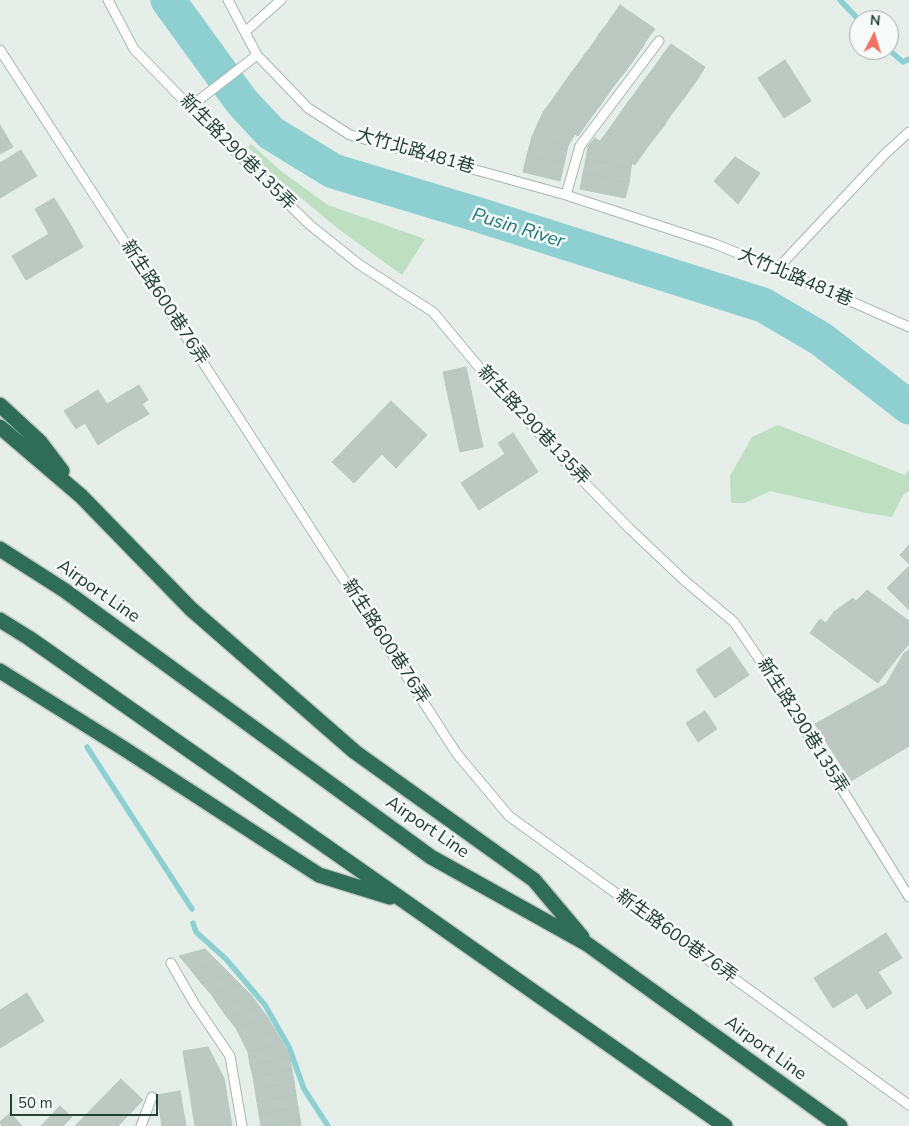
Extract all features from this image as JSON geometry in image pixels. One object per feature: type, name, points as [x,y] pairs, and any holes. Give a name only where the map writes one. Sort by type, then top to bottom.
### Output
[{"type":"highway","points":[[0,405],[40,442],[82,496],[191,609],[355,752],[534,880],[587,944]]},
{"type":"highway","points":[[0,427],[82,496]]},
{"type":"highway","name":"Airport Line","points":[[0,549],[64,590],[431,857],[587,944],[840,1126]]},
{"type":"highway","points":[[0,620],[725,1126]]},
{"type":"highway","points":[[0,670],[124,748],[318,875],[405,901]]},
{"type":"lane","name":"新生路290巷135弄","points":[[108,0],[134,49],[190,107],[310,226],[360,265],[433,312],[483,372],[617,516],[685,581],[734,622],[783,694],[909,897]]},
{"type":"lane","name":"大竹北路481巷","points":[[228,0],[257,55],[308,108],[350,135],[566,195],[715,244],[909,327]]},
{"type":"lane","points":[[245,32],[281,0]]},
{"type":"lane","points":[[566,195],[580,146],[659,40]]},
{"type":"lane","name":"新生路600巷76弄","points":[[0,50],[457,754],[509,816],[909,1105]]},
{"type":"lane","points":[[190,107],[257,55]]},
{"type":"lane","points":[[777,269],[885,154],[909,132]]},
{"type":"lane","points":[[171,963],[194,1003],[230,1056],[242,1126]]},
{"type":"lane","points":[[141,1126],[152,1097]]},
{"type":"green space","points":[[251,144],[281,171],[328,205],[425,239],[402,275],[337,228],[269,171],[248,147]]},
{"type":"green space","points":[[778,425],[905,475],[909,469],[909,491],[903,495],[892,517],[866,513],[770,491],[745,503],[731,503],[730,476],[752,437]]},
{"type":"building","points":[[620,5],[655,29],[648,38],[613,15]]},
{"type":"building","points":[[613,15],[648,38],[642,48],[607,24]]},
{"type":"building","points":[[607,24],[642,48],[635,58],[599,34]]},
{"type":"building","points":[[599,34],[635,58],[628,68],[592,45]]},
{"type":"building","points":[[671,44],[705,67],[699,77],[664,53]]},
{"type":"building","points":[[592,45],[628,68],[620,78],[585,54]]},
{"type":"building","points":[[664,53],[699,77],[692,87],[657,63]]},
{"type":"building","points":[[585,54],[620,78],[613,87],[578,64]]},
{"type":"building","points":[[785,60],[811,101],[784,118],[758,78]]},
{"type":"building","points":[[657,63],[692,87],[685,97],[649,74]]},
{"type":"building","points":[[578,64],[613,87],[606,97],[571,73]]},
{"type":"building","points":[[571,73],[606,97],[599,107],[564,83]]},
{"type":"building","points":[[649,74],[685,97],[677,107],[642,83]]},
{"type":"building","points":[[564,83],[599,107],[592,116],[557,93]]},
{"type":"building","points":[[642,83],[677,107],[670,116],[635,93]]},
{"type":"building","points":[[557,93],[592,116],[585,126],[550,103]]},
{"type":"building","points":[[635,93],[670,116],[664,126],[628,102]]},
{"type":"building","points":[[628,102],[664,126],[656,136],[621,112]]},
{"type":"building","points":[[550,103],[585,126],[578,136],[543,112]]},
{"type":"building","points":[[543,112],[575,134],[568,146],[532,137]]},
{"type":"building","points":[[621,112],[656,136],[649,145],[614,122]]},
{"type":"building","points":[[614,122],[649,145],[642,155],[607,132]]},
{"type":"building","points":[[0,125],[13,147],[0,154]]},
{"type":"building","points":[[607,132],[642,155],[635,165],[600,141]]},
{"type":"building","points":[[532,137],[568,146],[564,164],[527,155]]},
{"type":"building","points":[[595,138],[632,163],[631,168],[586,159],[588,146]]},
{"type":"building","points":[[21,150],[37,176],[0,198],[0,163]]},
{"type":"building","points":[[527,155],[564,164],[560,181],[523,172]]},
{"type":"building","points":[[735,157],[760,173],[738,204],[714,181]]},
{"type":"building","points":[[586,159],[631,168],[629,183],[583,173]]},
{"type":"building","points":[[583,173],[629,183],[625,198],[580,189]]},
{"type":"building","points":[[54,198],[69,222],[49,234],[35,209]]},
{"type":"building","points":[[69,222],[83,247],[26,280],[12,256]]},
{"type":"building","points":[[466,367],[483,447],[460,452],[443,372]]},
{"type":"building","points":[[139,385],[148,400],[142,404],[149,414],[118,432],[102,407]]},
{"type":"building","points":[[98,390],[107,404],[102,407],[118,432],[98,445],[85,423],[76,429],[64,411]]},
{"type":"building","points":[[391,401],[427,435],[396,468],[382,454],[354,483],[332,462]]},
{"type":"building","points":[[513,433],[538,472],[479,510],[461,483],[505,454],[498,443]]},
{"type":"building","points":[[909,545],[909,564],[900,555]]},
{"type":"building","points":[[908,567],[909,569],[909,610],[887,588]]},
{"type":"building","points":[[867,590],[909,621],[909,644],[897,658],[834,612],[853,598],[856,601]]},
{"type":"building","points":[[834,612],[897,658],[878,683],[810,633],[820,619],[826,623]]},
{"type":"building","points":[[730,647],[749,675],[715,698],[696,670]]},
{"type":"building","points":[[909,650],[909,746],[851,781],[815,724],[886,684],[904,653]]},
{"type":"building","points":[[705,711],[717,729],[698,742],[686,723]]},
{"type":"building","points":[[886,933],[902,958],[878,972],[892,993],[867,1009],[857,993],[833,1008],[814,978]]},
{"type":"building","points":[[205,949],[218,962],[191,970],[179,956]]},
{"type":"building","points":[[218,962],[231,975],[201,983],[191,970]]},
{"type":"building","points":[[231,975],[240,984],[211,994],[201,983]]},
{"type":"building","points":[[240,984],[251,995],[219,1006],[211,994]]},
{"type":"building","points":[[27,993],[44,1021],[0,1048],[0,1010]]},
{"type":"building","points":[[251,995],[260,1007],[227,1017],[219,1006]]},
{"type":"building","points":[[260,1007],[268,1018],[236,1028],[227,1017]]},
{"type":"building","points":[[268,1018],[275,1030],[242,1040],[236,1028]]},
{"type":"building","points":[[275,1030],[283,1043],[248,1052],[242,1040]]},
{"type":"building","points":[[283,1043],[290,1057],[250,1065],[248,1052]]},
{"type":"building","points":[[208,1047],[224,1078],[232,1126],[195,1126],[183,1051]]},
{"type":"building","points":[[290,1057],[292,1070],[253,1077],[250,1065]]},
{"type":"building","points":[[292,1070],[294,1082],[255,1089],[253,1077]]},
{"type":"building","points":[[121,1079],[143,1100],[118,1126],[75,1126]]},
{"type":"building","points":[[294,1082],[296,1095],[257,1102],[255,1089]]},
{"type":"building","points":[[180,1091],[186,1126],[162,1126],[157,1095]]},
{"type":"building","points":[[296,1095],[298,1107],[259,1114],[257,1102]]},
{"type":"building","points":[[60,1106],[72,1117],[63,1126],[41,1126]]},
{"type":"building","points":[[298,1107],[300,1119],[261,1126],[259,1114]]},
{"type":"building","points":[[10,1113],[22,1126],[2,1126],[0,1122]]},
{"type":"building","points":[[300,1119],[301,1126],[262,1126]]},
{"type":"waterway","name":"Pusin River","points":[[168,0],[242,102],[271,133],[333,171],[763,305],[821,339],[909,407]]},
{"type":"waterway","points":[[840,0],[850,10]]},
{"type":"waterway","points":[[899,59],[903,62],[909,59]]},
{"type":"waterway","points":[[87,747],[192,909]]},
{"type":"waterway","points":[[193,923],[196,932],[226,959],[265,1005],[289,1047],[304,1089],[328,1126]]}]
